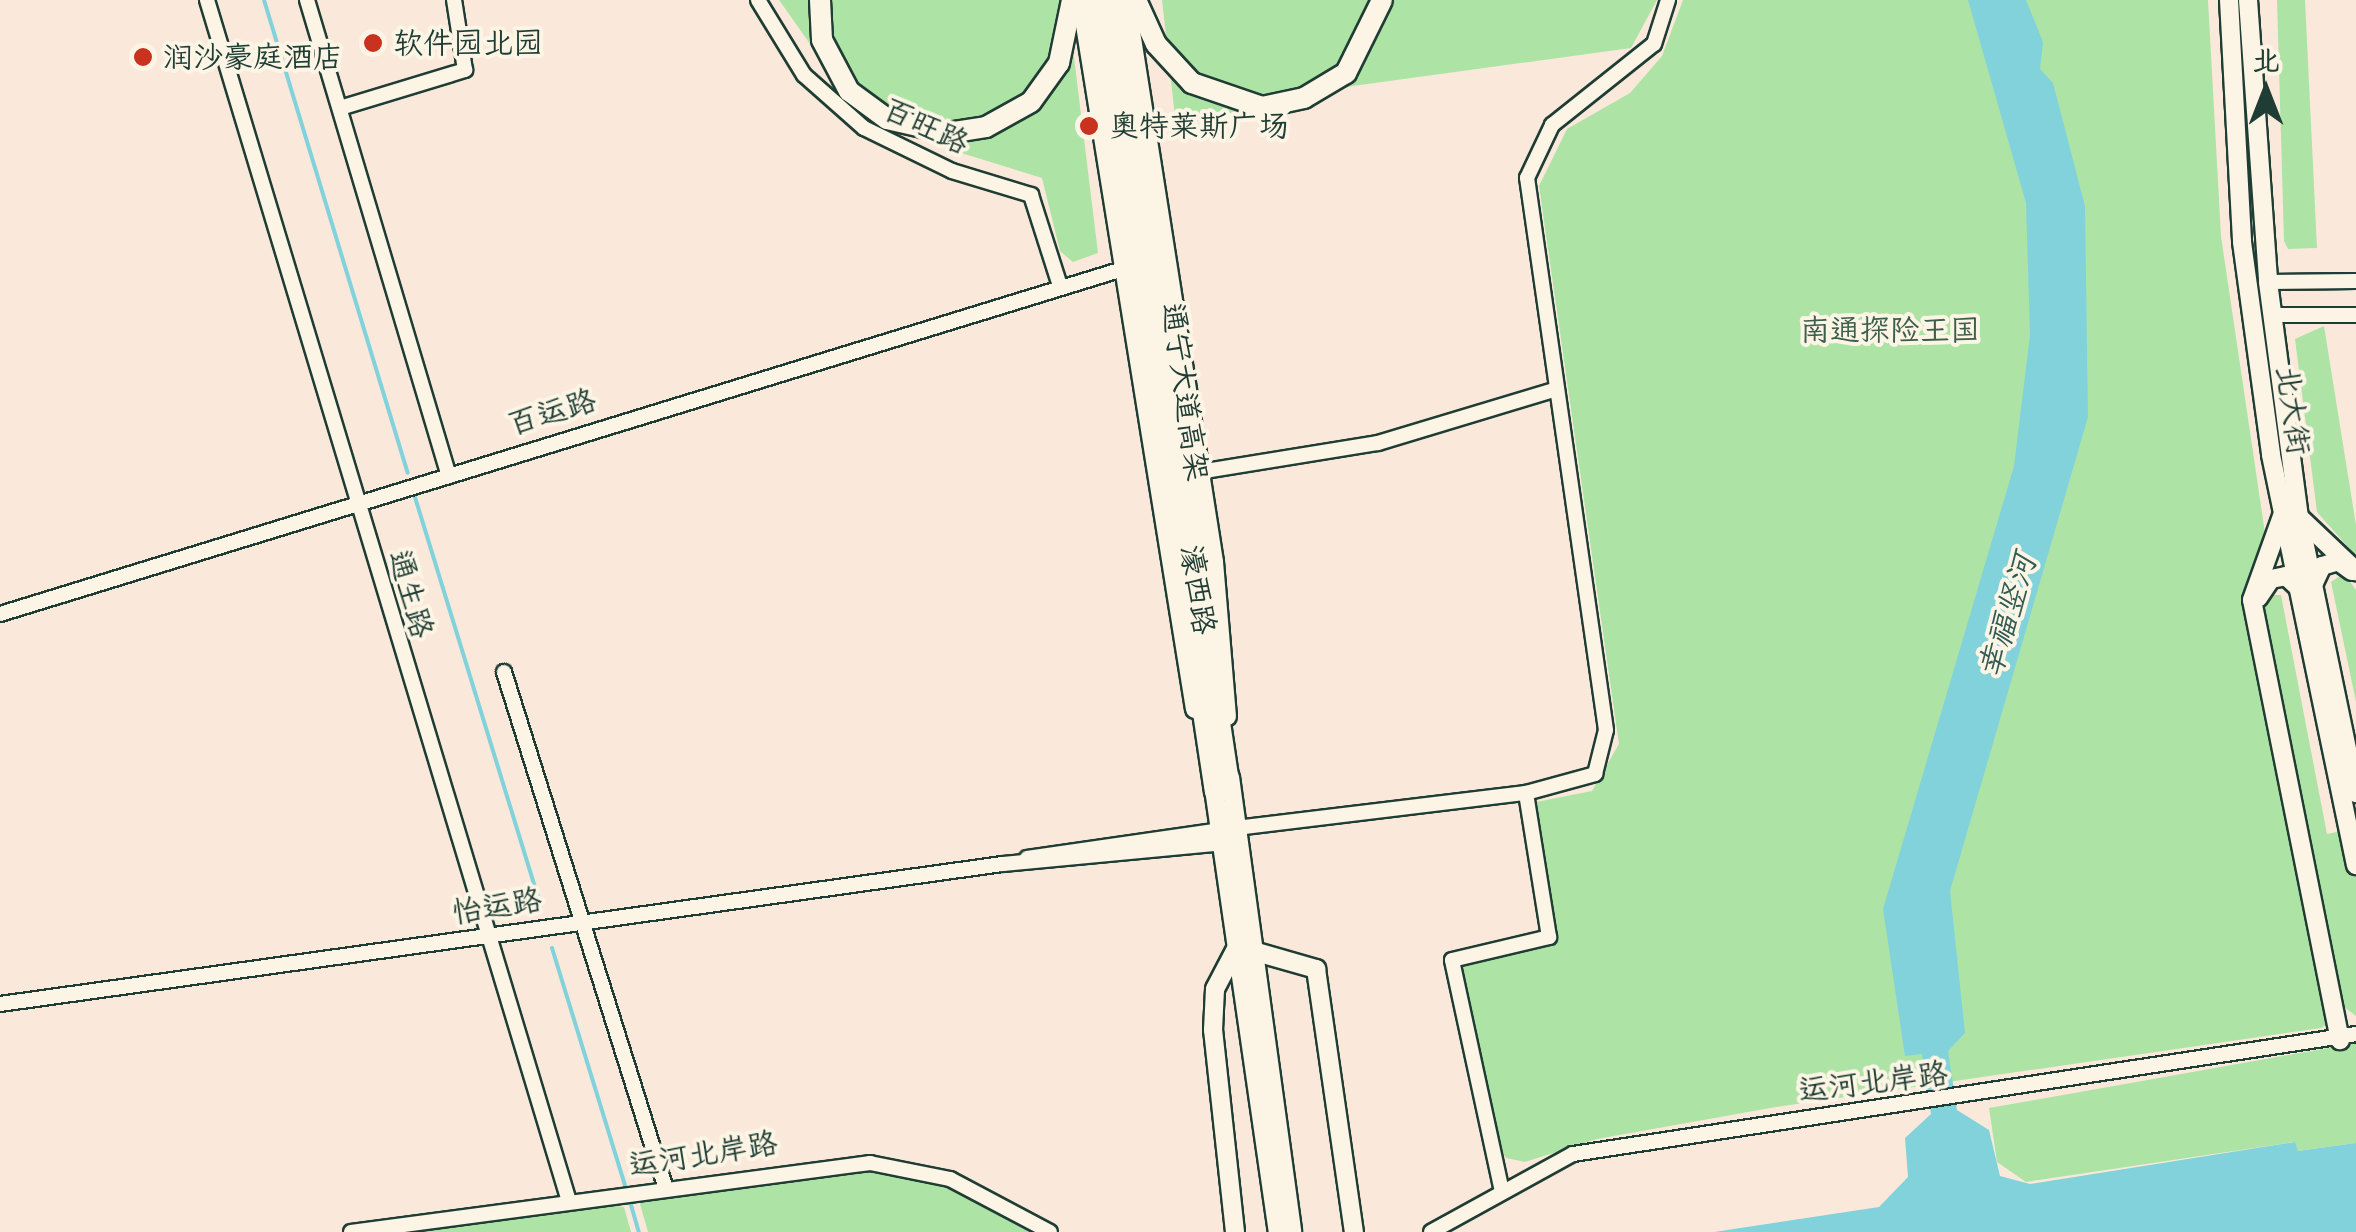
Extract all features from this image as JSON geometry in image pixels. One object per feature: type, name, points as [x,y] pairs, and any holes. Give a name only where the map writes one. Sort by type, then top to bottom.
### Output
[{"type":"highway","points":[[820,0],[822,40],[849,91],[887,120],[948,133],[986,127],[1031,102],[1059,63],[1072,0]]},
{"type":"highway","name":"通宁大道高架","points":[[1096,0],[1169,435],[1223,791]]},
{"type":"highway","name":"通宁大道高架","points":[[1112,0],[1169,435]]},
{"type":"highway","points":[[1136,0],[1156,44],[1192,83],[1262,107],[1304,98],[1346,73],[1382,0]]},
{"type":"main road","name":"濠西路","points":[[1081,0],[1176,634],[1223,791]]},
{"type":"main road","name":"濠西路","points":[[1126,0],[1224,644],[1223,791],[1227,834],[1279,1186]]},
{"type":"main road","name":"北大街","points":[[2229,0],[2242,242],[2290,516],[2356,793]]},
{"type":"main road","name":"北大街","points":[[2248,0],[2290,516]]},
{"type":"main road","points":[[2348,1037],[2254,618],[2258,571],[2290,516],[2356,572]]},
{"type":"main road","points":[[2254,618],[2270,579],[2286,576],[2306,587],[2322,566],[2338,562],[2356,572]]},
{"type":"main road","name":"北大街","points":[[2306,587],[2356,866]]},
{"type":"main road","points":[[1236,1232],[1214,1030],[1215,990],[1245,948],[1316,969],[1354,1232]]},
{"type":"main road","points":[[1278,1232],[1279,1186]]},
{"type":"main road","points":[[1279,1186],[1292,1232]]},
{"type":"street","name":"通生路","points":[[207,0],[484,937],[569,1201]]},
{"type":"street","points":[[307,0],[448,472]]},
{"type":"street","points":[[340,108],[464,70],[454,0]]},
{"type":"street","name":"百旺路","points":[[758,0],[804,76],[864,128],[952,172],[1031,195],[1060,286]]},
{"type":"street","points":[[1199,472],[1378,443],[1553,390],[1528,211],[1532,156],[1552,126],[1642,59],[1668,0]]},
{"type":"street","name":"百运路","points":[[0,614],[448,472],[1123,269]]},
{"type":"street","points":[[2268,282],[2356,281]]},
{"type":"street","points":[[2272,314],[2356,315]]},
{"type":"street","name":"怡运路","points":[[0,1004],[1526,793],[1579,782],[1604,756],[1553,390]]},
{"type":"street","points":[[504,672],[582,921],[659,1188]]},
{"type":"street","points":[[1501,1187],[1452,960],[1549,938],[1526,793]]},
{"type":"street","name":"运河北岸路","points":[[1432,1232],[1501,1187],[1572,1154],[1905,1107],[2348,1037]]},
{"type":"street","name":"运河北岸路","points":[[352,1232],[659,1188],[870,1163],[950,1179],[1050,1232]]},
{"type":"green space","points":[[779,0],[1067,0],[1098,253],[1073,262],[1060,251],[1042,178],[932,144],[837,82]]},
{"type":"green space","points":[[1162,0],[1657,0],[1631,48],[1353,86],[1176,126]]},
{"type":"green space","name":"南通探险王国","points":[[1683,0],[2208,0],[2221,236],[2265,533],[2247,590],[2330,1022],[2321,1028],[1776,1107],[1597,1139],[1525,1162],[1506,1158],[1496,1143],[1461,964],[1556,942],[1536,802],[1592,791],[1619,744],[1539,186],[1567,129],[1630,93],[1662,56]]},
{"type":"green space","points":[[2277,0],[2305,0],[2317,248],[2288,249],[2284,241]]},
{"type":"green space","points":[[2324,326],[2356,525],[2356,556],[2317,512],[2295,339]]},
{"type":"green space","points":[[2344,573],[2356,590],[2356,702],[2331,582]]},
{"type":"green space","points":[[2267,595],[2281,595],[2327,834],[2356,828],[2356,1016],[2343,1006],[2262,611]]},
{"type":"green space","points":[[2356,1043],[2356,1143],[2298,1151],[2294,1142],[2026,1182],[1997,1162],[1989,1108]]},
{"type":"green space","points":[[872,1170],[951,1188],[1037,1232],[648,1232],[640,1204],[646,1196]]},
{"type":"green space","points":[[598,1204],[624,1207],[631,1232],[402,1232]]},
{"type":"water","name":"幸福竖河","points":[[1968,0],[2026,0],[2043,42],[2040,69],[2053,83],[2085,206],[2088,417],[1950,891],[1965,1033],[1948,1051],[1957,1110],[1989,1130],[2000,1176],[2030,1184],[2295,1142],[2298,1151],[2356,1143],[2356,1232],[1714,1232],[1879,1207],[1908,1177],[1905,1138],[1931,1114],[1922,1054],[1905,1056],[1883,909],[2014,466],[2030,335],[2026,203]]},
{"type":"waterway","points":[[264,0],[408,473]]},
{"type":"waterway","points":[[414,494],[541,906]]},
{"type":"waterway","points":[[552,948],[626,1189]]},
{"type":"waterway","points":[[629,1198],[639,1232]]},
{"type":"place","name":"软件园北园","points":[[373,43]]},
{"type":"place","name":"润沙豪庭酒店","points":[[143,57]]},
{"type":"place","name":"奥特莱斯广场","points":[[1089,126]]}]
